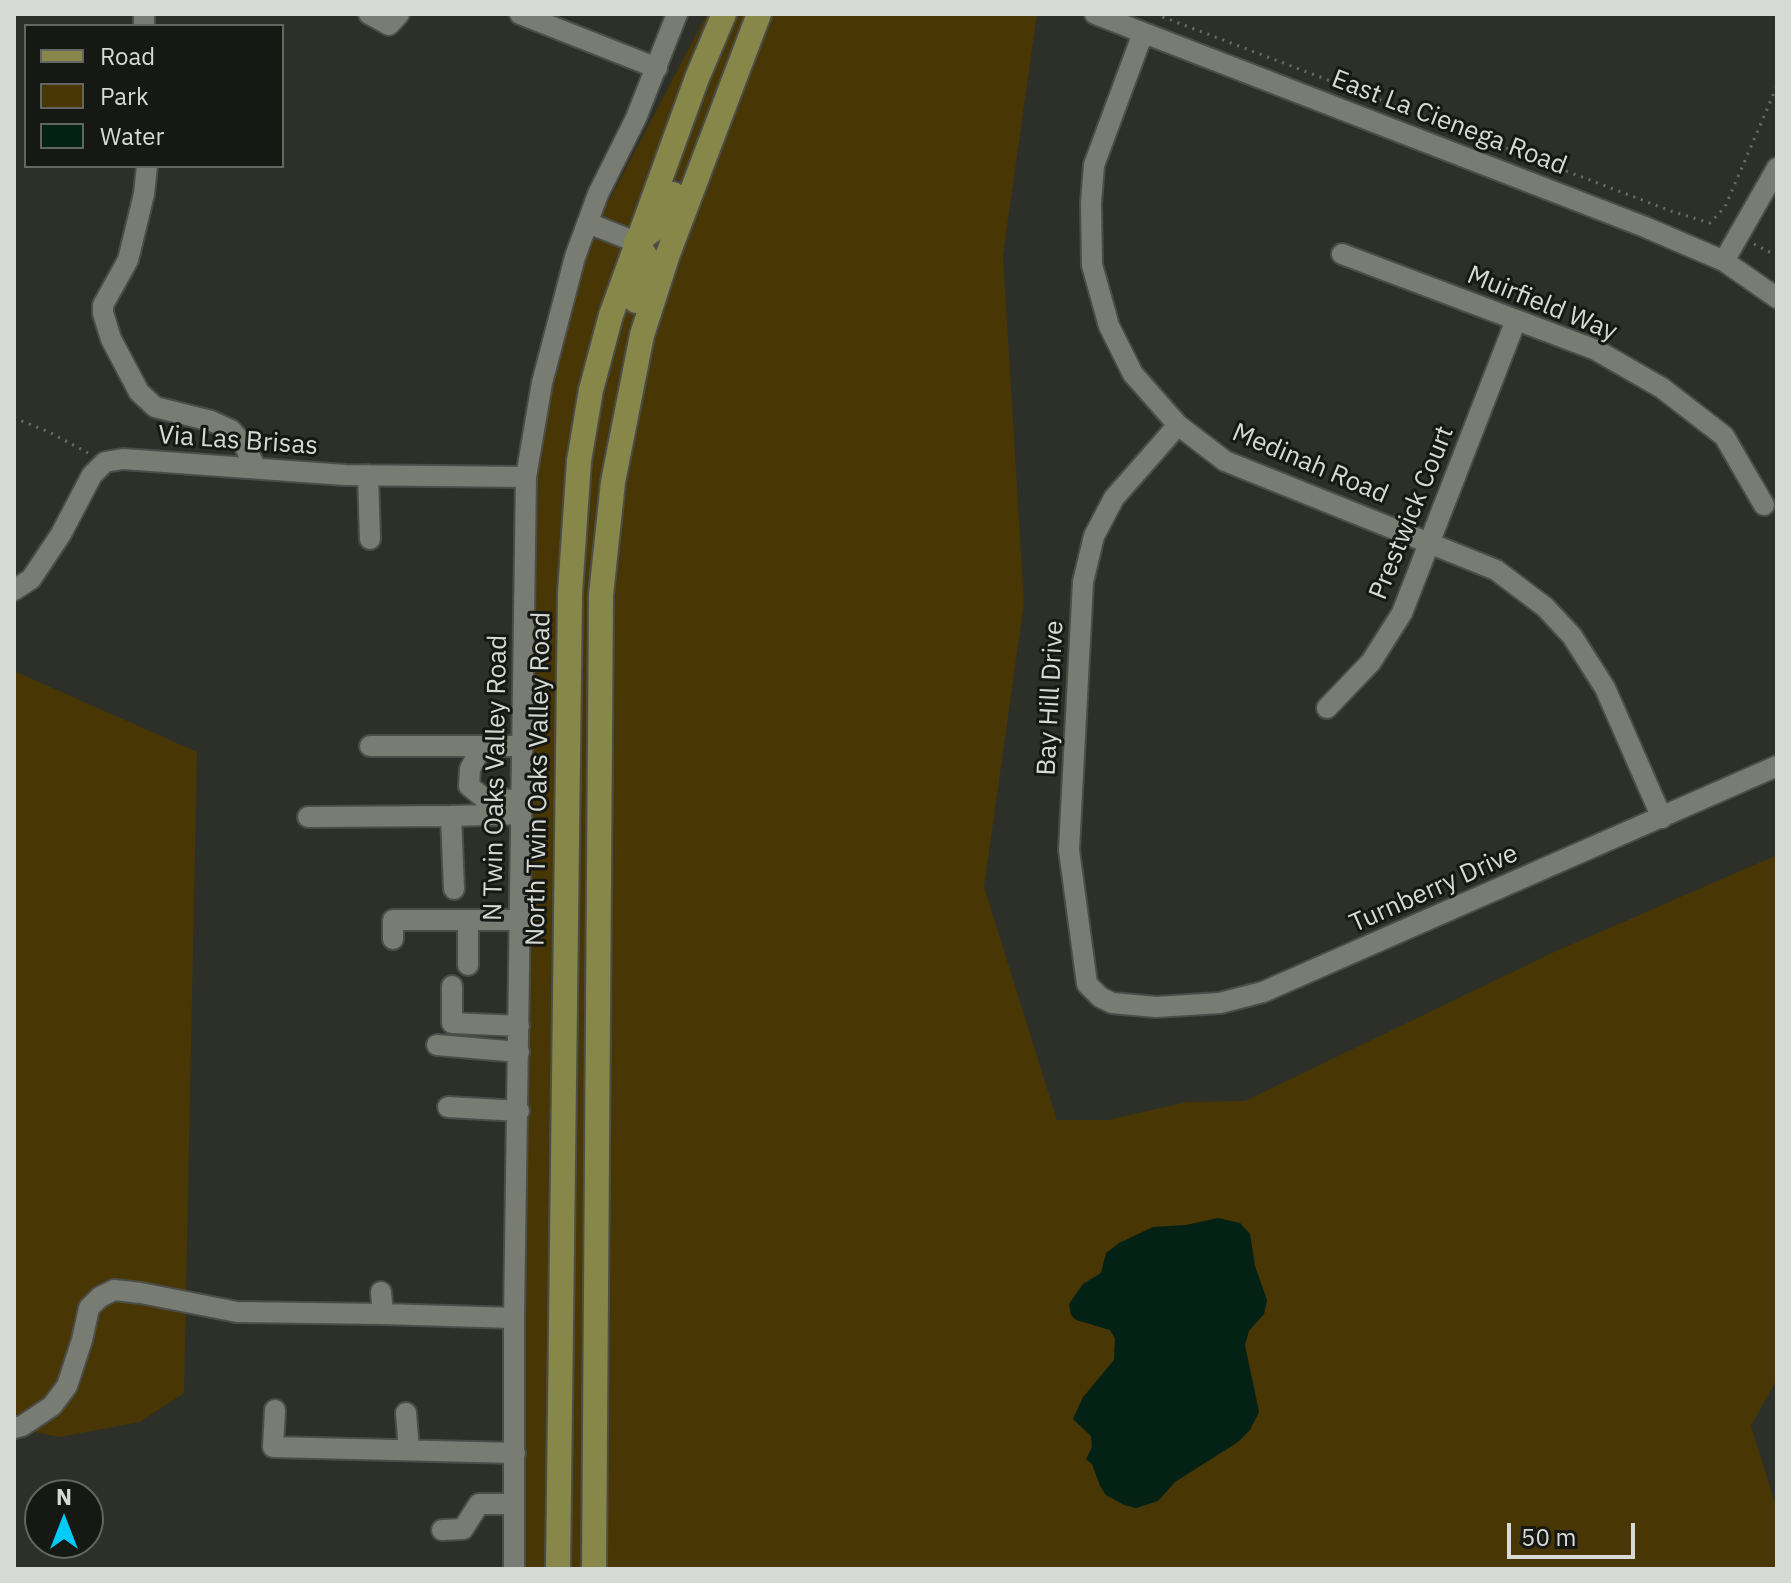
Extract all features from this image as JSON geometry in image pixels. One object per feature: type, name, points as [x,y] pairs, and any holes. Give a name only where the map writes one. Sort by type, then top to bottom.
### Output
[{"type":"main road","name":"North Twin Oaks Valley Road","points":[[558,1569],[570,593],[579,461],[591,390],[611,315],[697,78],[724,14]]},
{"type":"main road","points":[[594,1569],[601,595],[613,482],[650,308],[759,14]]},
{"type":"main road","points":[[632,382],[629,327],[646,266],[645,255],[636,242],[663,223],[677,184],[701,168]]},
{"type":"street","points":[[369,14],[389,25],[399,14]]},
{"type":"street","points":[[520,14],[657,68]]},
{"type":"street","name":"N Twin Oaks Valley Road","points":[[514,1569],[514,1318],[526,477],[542,383],[575,257],[598,194],[657,68],[677,14]]},
{"type":"street","name":"East La Cienega Road","points":[[1095,14],[1645,227],[1724,261],[1777,298]]},
{"type":"street","name":"Medinah Road","points":[[1143,33],[1094,165],[1091,203],[1092,265],[1109,326],[1133,374],[1178,425],[1225,461],[1496,570],[1545,607],[1572,636],[1605,688],[1662,818]]},
{"type":"street","points":[[147,168],[144,194],[128,260],[122,276],[103,305],[111,339],[139,392],[155,407],[211,421],[231,430],[244,445],[256,468]]},
{"type":"street","points":[[1724,261],[1777,168]]},
{"type":"street","points":[[588,223],[636,242]]},
{"type":"street","name":"Muirfield Way","points":[[1342,254],[1596,350],[1662,388],[1724,436],[1764,505]]},
{"type":"street","name":"Prestwick Court","points":[[1327,708],[1371,662],[1402,613],[1516,320]]},
{"type":"street","name":"Bay Hill Drive","points":[[1100,997],[1087,984],[1069,850],[1083,582],[1094,536],[1114,498],[1178,425]]},
{"type":"street","name":"Via Las Brisas","points":[[105,462],[123,459],[368,475],[526,477]]},
{"type":"street","points":[[14,590],[31,579],[61,534],[92,475],[105,462]]},
{"type":"street","points":[[368,475],[370,539]]},
{"type":"street","points":[[370,746],[522,746]]},
{"type":"street","points":[[482,746],[470,769],[469,786],[485,799],[522,807]]},
{"type":"street","name":"Turnberry Drive","points":[[1100,997],[1112,1003],[1156,1007],[1220,1003],[1263,992],[1777,766]]},
{"type":"street","points":[[308,817],[451,816],[522,807]]},
{"type":"street","points":[[451,816],[454,889]]},
{"type":"street","points":[[393,939],[393,920],[520,920]]},
{"type":"street","points":[[468,920],[468,965]]},
{"type":"street","points":[[452,986],[452,1023],[519,1026]]},
{"type":"street","points":[[437,1045],[519,1052]]},
{"type":"street","points":[[448,1107],[519,1111]]},
{"type":"street","points":[[14,1428],[52,1406],[67,1386],[89,1308],[100,1297],[114,1290],[237,1312],[514,1318]]},
{"type":"street","points":[[381,1292],[383,1314]]},
{"type":"street","points":[[275,1410],[273,1447],[515,1453]]},
{"type":"street","points":[[406,1413],[409,1450]]},
{"type":"street","points":[[442,1530],[463,1529],[479,1504],[514,1504]]},
{"type":"path","points":[[1155,14],[1671,211],[1710,223],[1725,207],[1777,86]]},
{"type":"path","points":[[14,418],[49,432],[105,462]]},
{"type":"green space","points":[[707,14],[1037,14],[1003,255],[1024,603],[984,887],[1057,1120],[1108,1120],[1187,1102],[1245,1101],[1552,953],[1777,855],[1777,1379],[1751,1426],[1777,1509],[1777,1569],[508,1569],[511,752],[516,474],[537,375],[587,242]]},
{"type":"green space","points":[[14,671],[197,752],[184,1393],[140,1422],[60,1437],[14,1428]]},
{"type":"water","points":[[1218,1218],[1240,1223],[1250,1234],[1255,1266],[1267,1300],[1264,1314],[1249,1331],[1245,1345],[1259,1412],[1250,1430],[1238,1442],[1175,1482],[1158,1501],[1136,1508],[1124,1505],[1106,1495],[1100,1486],[1092,1464],[1086,1459],[1092,1447],[1091,1436],[1073,1419],[1083,1397],[1114,1360],[1115,1338],[1110,1330],[1076,1320],[1071,1315],[1069,1304],[1083,1284],[1101,1273],[1106,1253],[1119,1243],[1153,1227],[1186,1225]]}]
